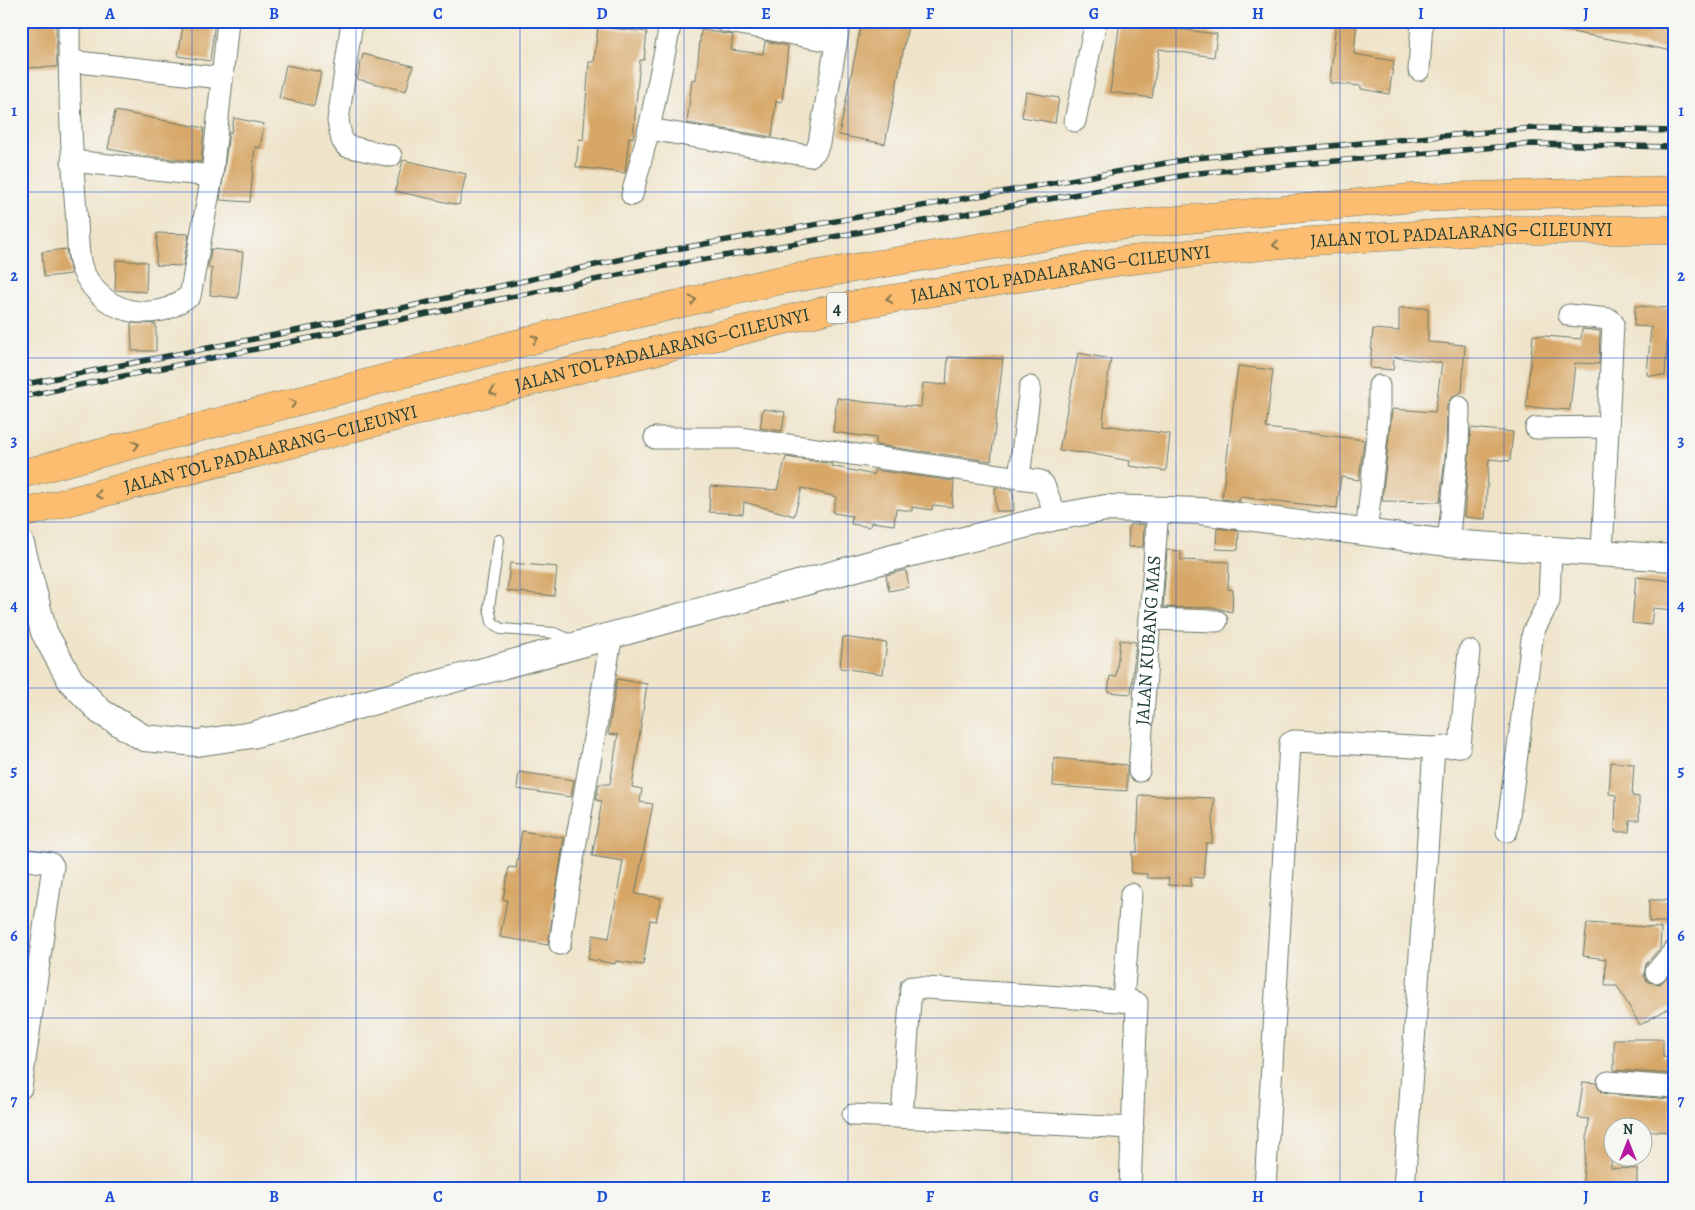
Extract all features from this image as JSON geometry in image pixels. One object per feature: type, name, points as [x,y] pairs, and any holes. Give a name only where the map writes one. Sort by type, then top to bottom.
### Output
[{"type":"highway","name":"JALAN TOL PADALARANG–CILEUNYI","points":[[21,474],[573,329],[776,281],[1123,225],[1412,198],[1674,190]]},
{"type":"highway","name":"JALAN TOL PADALARANG–CILEUNYI","points":[[21,514],[587,366],[831,309],[1122,261],[1310,241],[1506,230],[1674,230]]},
{"type":"street","points":[[70,21],[72,161],[81,269],[93,290],[102,299],[116,308],[142,312],[165,310],[190,296],[212,176],[228,21]]},
{"type":"street","points":[[352,21],[338,121],[342,140],[346,146],[391,156]]},
{"type":"street","points":[[632,195],[649,129],[671,21]]},
{"type":"street","points":[[724,21],[836,42]]},
{"type":"street","points":[[649,129],[810,156],[816,151],[819,142],[840,21]]},
{"type":"street","points":[[1075,121],[1096,21]]},
{"type":"street","points":[[1419,70],[1422,21]]},
{"type":"street","points":[[70,61],[221,78]]},
{"type":"street","points":[[72,161],[212,176]]},
{"type":"street","points":[[1569,315],[1609,319],[1613,322],[1606,427],[1602,553]]},
{"type":"street","points":[[1366,534],[1379,417],[1379,386]]},
{"type":"street","points":[[1019,478],[1030,387]]},
{"type":"street","points":[[1448,543],[1458,450],[1459,407]]},
{"type":"street","points":[[1536,428],[1606,427]]},
{"type":"street","points":[[655,438],[740,438],[1040,481],[1044,485],[1056,517]]},
{"type":"street","points":[[21,544],[44,632],[71,681],[102,712],[144,738],[197,743],[252,735],[612,634],[1056,517],[1106,508],[1158,508],[1200,511],[1366,534],[1448,543],[1674,558]]},
{"type":"street","name":"JALAN KUBANG MAS","points":[[1139,771],[1158,508]]},
{"type":"street","points":[[1507,831],[1533,632],[1549,601],[1551,550]]},
{"type":"street","points":[[1150,619],[1217,621]]},
{"type":"street","points":[[560,944],[612,634]]},
{"type":"street","points":[[1266,1189],[1290,744],[1294,741],[1434,748],[1456,747],[1462,743],[1469,651]]},
{"type":"street","points":[[1404,1189],[1434,748]]},
{"type":"street","points":[[21,859],[50,863],[53,866],[27,1000],[21,1088]]},
{"type":"street","points":[[1123,1001],[1131,894]]},
{"type":"street","points":[[1656,972],[1674,952]]},
{"type":"street","points":[[902,1117],[911,986],[1137,1003],[1134,1128],[1130,1189]]},
{"type":"street","points":[[1608,1082],[1674,1087]]},
{"type":"street","points":[[853,1115],[1134,1128]]},
{"type":"lane","points":[[498,540],[489,607],[492,622],[501,629],[554,633],[580,643]]},
{"type":"building","points":[[21,21],[56,21],[57,67],[22,68]]},
{"type":"building","points":[[184,21],[215,21],[210,61],[178,56]]},
{"type":"building","points":[[862,21],[909,21],[885,144],[839,135]]},
{"type":"building","points":[[1120,21],[1162,21],[1161,27],[1217,34],[1214,57],[1159,49],[1152,98],[1110,92]]},
{"type":"building","points":[[1336,21],[1357,21],[1354,54],[1394,61],[1389,94],[1361,89],[1361,86],[1330,83]]},
{"type":"building","points":[[1562,21],[1674,21],[1674,51],[1561,30]]},
{"type":"building","points":[[598,27],[647,32],[644,60],[640,60],[633,138],[629,137],[625,173],[576,167],[579,139],[583,140],[589,62],[594,62]]},
{"type":"building","points":[[701,30],[733,35],[731,50],[763,54],[765,41],[788,46],[782,102],[776,101],[772,137],[687,123],[692,79],[696,80]]},
{"type":"building","points":[[363,54],[413,66],[406,91],[357,79]]},
{"type":"building","points":[[286,65],[321,72],[314,106],[279,98]]},
{"type":"building","points":[[1026,92],[1059,98],[1055,123],[1022,117]]},
{"type":"building","points":[[115,111],[204,128],[201,162],[145,156],[108,149]]},
{"type":"building","points":[[234,118],[264,124],[260,148],[255,147],[250,202],[220,200],[229,132],[231,133]]},
{"type":"building","points":[[403,160],[466,174],[459,205],[395,191]]},
{"type":"building","points":[[157,233],[189,234],[183,266],[156,265]]},
{"type":"building","points":[[66,249],[71,274],[44,277],[42,252]]},
{"type":"building","points":[[211,249],[243,252],[238,298],[210,295],[212,268],[208,268]]},
{"type":"building","points":[[116,260],[147,262],[146,292],[115,290]]},
{"type":"building","points":[[1635,306],[1669,308],[1665,376],[1647,375],[1651,327],[1634,326]]},
{"type":"building","points":[[1399,308],[1428,308],[1428,342],[1465,345],[1462,392],[1453,396],[1447,406],[1446,449],[1440,502],[1382,501],[1392,409],[1435,412],[1442,363],[1394,357],[1393,370],[1370,368],[1373,329],[1399,331]]},
{"type":"building","points":[[131,323],[156,324],[156,351],[132,351]]},
{"type":"building","points":[[1582,329],[1600,331],[1599,364],[1575,363],[1570,410],[1526,407],[1533,335],[1581,339]]},
{"type":"building","points":[[1078,353],[1111,359],[1103,425],[1170,434],[1166,471],[1129,466],[1130,461],[1087,453],[1059,451]]},
{"type":"building","points":[[948,357],[1003,359],[991,461],[876,445],[876,438],[833,432],[837,398],[921,407],[923,383],[946,385]]},
{"type":"building","points":[[1238,366],[1273,370],[1266,428],[1364,440],[1359,480],[1341,477],[1337,508],[1240,497],[1240,501],[1222,499]]},
{"type":"building","points":[[763,409],[785,412],[782,431],[760,428]]},
{"type":"building","points":[[1471,428],[1513,432],[1510,461],[1489,459],[1485,519],[1464,517]]},
{"type":"building","points":[[786,457],[832,464],[831,466],[874,475],[874,470],[954,481],[952,507],[933,505],[932,510],[912,507],[912,511],[896,509],[894,525],[871,522],[870,527],[851,524],[852,516],[833,513],[836,497],[802,488],[794,516],[744,502],[743,514],[709,512],[710,486],[777,490]]},
{"type":"building","points":[[995,487],[1013,490],[1014,511],[996,511]]},
{"type":"building","points":[[1144,524],[1143,547],[1128,547],[1129,525]]},
{"type":"building","points":[[1217,528],[1239,531],[1238,550],[1216,549]]},
{"type":"building","points":[[1167,550],[1181,551],[1181,560],[1229,562],[1228,589],[1233,590],[1232,612],[1217,608],[1163,607]]},
{"type":"building","points":[[510,563],[557,567],[554,596],[507,591]]},
{"type":"building","points":[[906,570],[909,587],[889,591],[886,575]]},
{"type":"building","points":[[1636,577],[1674,581],[1674,610],[1653,608],[1651,625],[1632,623]]},
{"type":"building","points":[[843,637],[887,643],[883,674],[840,668]]},
{"type":"building","points":[[1120,640],[1136,642],[1131,694],[1108,692],[1110,676],[1116,677]]},
{"type":"building","points":[[617,679],[647,684],[632,787],[642,789],[640,802],[653,804],[635,894],[661,898],[656,921],[650,920],[643,965],[616,961],[615,964],[588,959],[593,935],[609,938],[623,861],[592,856],[602,801],[596,800],[599,784],[610,784],[618,735],[608,734]]},
{"type":"building","points":[[1054,758],[1127,765],[1127,791],[1053,786]]},
{"type":"building","points":[[1611,762],[1634,764],[1632,796],[1639,797],[1639,820],[1630,820],[1629,832],[1615,832],[1616,795],[1609,794]]},
{"type":"building","points":[[519,772],[574,780],[571,797],[517,789]]},
{"type":"building","points":[[1139,795],[1214,798],[1212,843],[1206,843],[1203,878],[1191,877],[1191,886],[1168,885],[1169,878],[1147,878],[1147,874],[1131,873],[1132,852],[1137,852]]},
{"type":"building","points":[[522,831],[564,838],[548,945],[500,937],[507,900],[503,899],[509,867],[516,868]]},
{"type":"building","points":[[1649,900],[1671,900],[1671,922],[1649,922]]},
{"type":"building","points":[[1587,923],[1661,928],[1660,948],[1646,964],[1644,976],[1648,982],[1660,984],[1674,970],[1674,1005],[1640,1025],[1617,986],[1605,986],[1606,959],[1583,956]]},
{"type":"building","points":[[1614,1039],[1663,1039],[1663,1057],[1674,1059],[1674,1074],[1614,1070]]},
{"type":"building","points":[[1583,1082],[1596,1083],[1601,1092],[1607,1094],[1672,1099],[1669,1132],[1652,1131],[1652,1118],[1602,1118],[1602,1168],[1637,1169],[1637,1189],[1582,1189],[1589,1119],[1578,1118]]},
{"type":"railway","points":[[21,385],[330,324],[636,256],[1195,158],[1533,128],[1674,131]]},
{"type":"railway","points":[[21,397],[638,271],[1198,173],[1532,144],[1674,147]]}]
